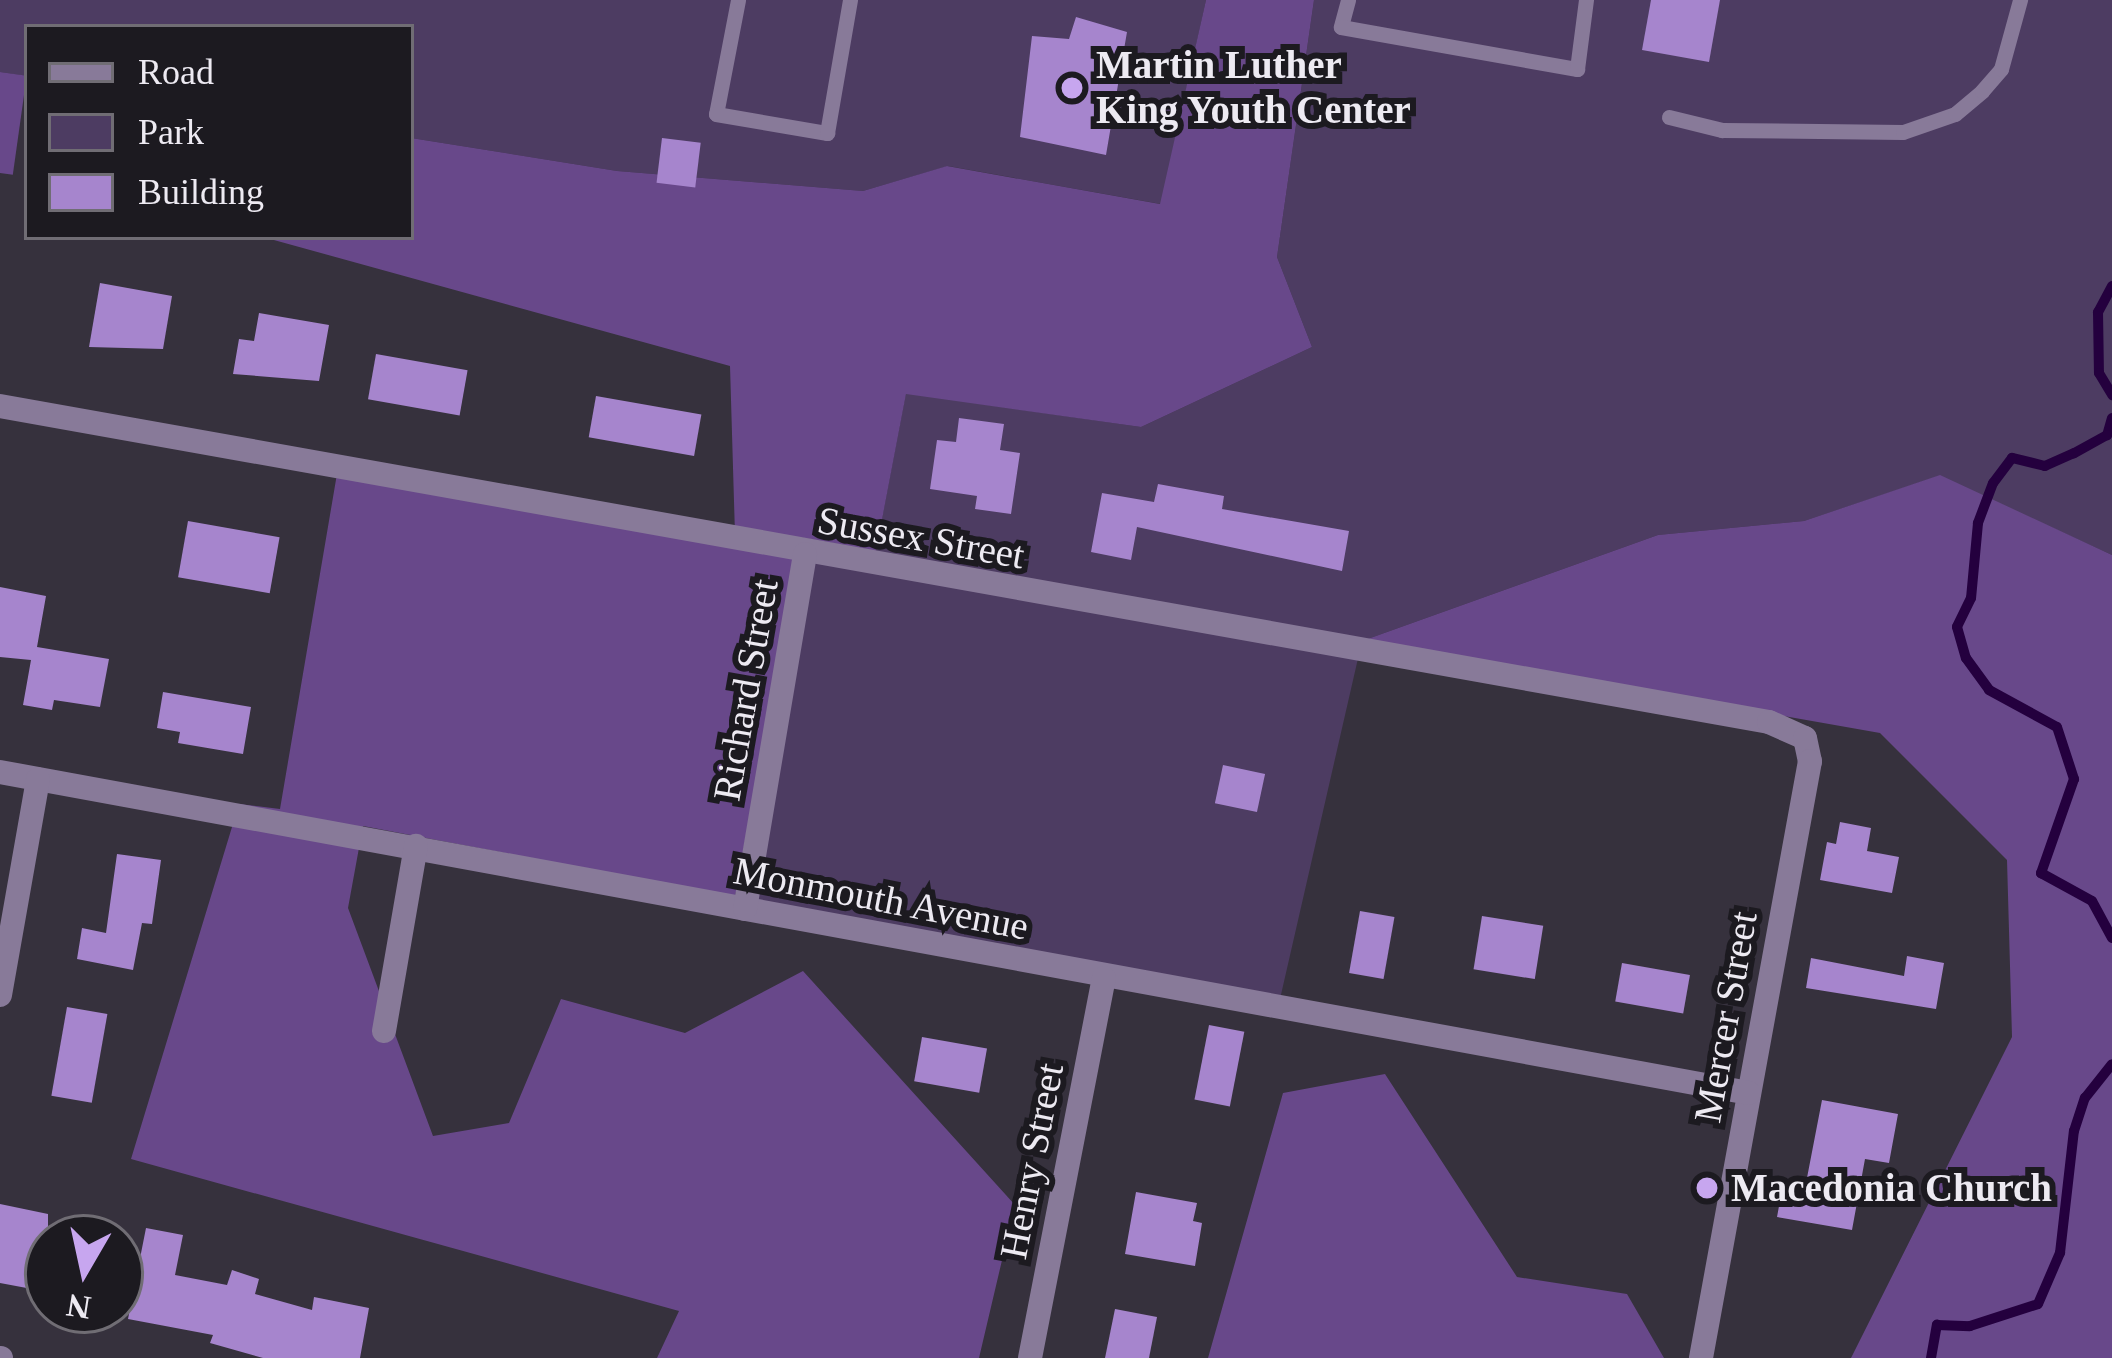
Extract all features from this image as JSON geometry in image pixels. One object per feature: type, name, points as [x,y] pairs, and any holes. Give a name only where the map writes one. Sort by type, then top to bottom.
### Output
[{"type":"street","name":"Sussex Street","points":[[0,406],[805,554],[1768,722],[1805,738],[1810,761]]},
{"type":"street","name":"Richard Street","points":[[745,909],[805,554]]},
{"type":"street","name":"Mercer Street","points":[[1701,1358],[1810,761]]},
{"type":"street","name":"Monmouth Avenue","points":[[0,772],[1749,1093]]},
{"type":"street","points":[[0,995],[38,778]]},
{"type":"street","points":[[384,1031],[416,846]]},
{"type":"street","name":"Henry Street","points":[[1030,1358],[1104,978]]},
{"type":"lane","points":[[738,0],[716,114],[827,133],[850,0]]},
{"type":"lane","points":[[1348,0],[1341,27],[1577,69],[1586,0]]},
{"type":"lane","points":[[1669,117],[1721,130],[1904,132],[1955,114],[2001,70],[2020,0]]},
{"type":"green space","points":[[0,0],[1206,0],[1161,204],[948,166],[863,191],[617,171],[414,138],[414,24],[24,24],[24,76],[0,72]]},
{"type":"green space","points":[[1314,0],[2112,0],[2112,555],[1939,476],[1804,521],[1658,535],[1362,641],[1280,999],[735,897],[800,536],[876,550],[906,393],[1141,427],[1312,347],[1277,257]]},
{"type":"shaded area","points":[[1206,0],[1314,0],[1277,257],[1312,347],[1141,427],[906,394],[876,551],[799,537],[735,897],[363,826],[348,908],[433,1136],[509,1123],[561,999],[685,1033],[803,971],[1015,1205],[979,1358],[657,1358],[679,1311],[131,1159],[239,804],[280,809],[339,462],[735,535],[730,366],[274,240],[414,240],[414,138],[617,171],[863,191],[947,166],[1160,204]]},
{"type":"shaded area","points":[[0,72],[24,75],[13,175],[0,173]]},
{"type":"shaded area","points":[[1940,475],[2112,555],[2112,1358],[1851,1358],[2012,1037],[2007,860],[1880,733],[1362,641],[1658,535],[1804,521]]},
{"type":"shaded area","points":[[1385,1074],[1517,1277],[1627,1294],[1664,1358],[1208,1358],[1283,1093]]},
{"type":"building","points":[[1651,0],[1720,0],[1709,62],[1642,50]]},
{"type":"building","name":"Martin Luther King Youth Center","points":[[1076,17],[1127,32],[1106,155],[1020,137],[1032,36],[1069,39]]},
{"type":"building","points":[[662,138],[701,143],[695,187],[657,183]]},
{"type":"building","points":[[100,283],[172,296],[163,349],[89,347]]},
{"type":"building","points":[[259,313],[329,325],[319,381],[233,374],[239,339],[254,341]]},
{"type":"building","points":[[376,354],[468,370],[460,415],[368,399]]},
{"type":"building","points":[[596,396],[701,415],[694,456],[589,437]]},
{"type":"building","points":[[959,418],[1004,424],[1000,450],[1020,453],[1011,514],[975,509],[977,496],[930,489],[937,440],[956,442]]},
{"type":"building","points":[[1158,484],[1224,496],[1222,509],[1349,531],[1342,571],[1137,527],[1131,560],[1091,552],[1102,493],[1154,502]]},
{"type":"building","points":[[188,521],[280,537],[270,593],[178,577]]},
{"type":"building","points":[[0,587],[46,596],[37,647],[109,659],[100,707],[54,700],[52,710],[23,705],[31,660],[0,657]]},
{"type":"building","points":[[163,692],[251,707],[243,754],[178,743],[180,732],[157,728]]},
{"type":"building","points":[[1223,765],[1265,774],[1257,812],[1215,803]]},
{"type":"building","points":[[1840,822],[1871,828],[1867,851],[1899,857],[1892,893],[1820,880],[1827,842],[1836,844]]},
{"type":"building","points":[[117,854],[161,860],[152,924],[142,923],[133,970],[77,959],[82,928],[106,933]]},
{"type":"building","points":[[1360,911],[1394,917],[1384,979],[1349,973]]},
{"type":"building","points":[[1482,916],[1543,926],[1535,979],[1474,969]]},
{"type":"building","points":[[1907,956],[1944,963],[1936,1009],[1806,988],[1811,958],[1904,976]]},
{"type":"building","points":[[1622,963],[1690,975],[1683,1013],[1615,1001]]},
{"type":"building","points":[[67,1007],[107,1014],[92,1103],[51,1096]]},
{"type":"building","points":[[1209,1025],[1244,1032],[1230,1106],[1194,1100]]},
{"type":"building","points":[[922,1037],[987,1048],[979,1093],[914,1081]]},
{"type":"building","points":[[1822,1100],[1898,1114],[1889,1163],[1865,1159],[1852,1230],[1777,1217],[1784,1179],[1806,1183]]},
{"type":"building","points":[[1136,1192],[1197,1203],[1193,1221],[1202,1223],[1195,1266],[1125,1254]]},
{"type":"building","points":[[0,1204],[48,1214],[24,1214],[24,1288],[0,1283]]},
{"type":"building","points":[[146,1228],[183,1235],[175,1275],[227,1285],[232,1270],[259,1279],[255,1294],[312,1310],[314,1297],[369,1308],[360,1358],[263,1358],[210,1343],[213,1335],[144,1322]]},
{"type":"building","points":[[1115,1309],[1157,1317],[1149,1358],[1105,1358]]},
{"type":"waterway","points":[[2112,286],[2098,312],[2099,373],[2112,395]]},
{"type":"waterway","points":[[2112,418],[2107,435],[2045,466],[2012,458],[1993,483],[1978,523],[1971,598],[1957,627],[1966,658],[1989,690],[2057,727],[2074,779],[2041,873],[2092,901],[2112,938]]},
{"type":"waterway","points":[[1931,1358],[1937,1325],[1970,1326],[2038,1304],[2060,1253],[2074,1131],[2085,1098],[2112,1064]]},
{"type":"place","name":"Martin Luther King Youth Center","points":[[1072,88]]},
{"type":"place","name":"Macedonia Church","points":[[1707,1188]]}]
